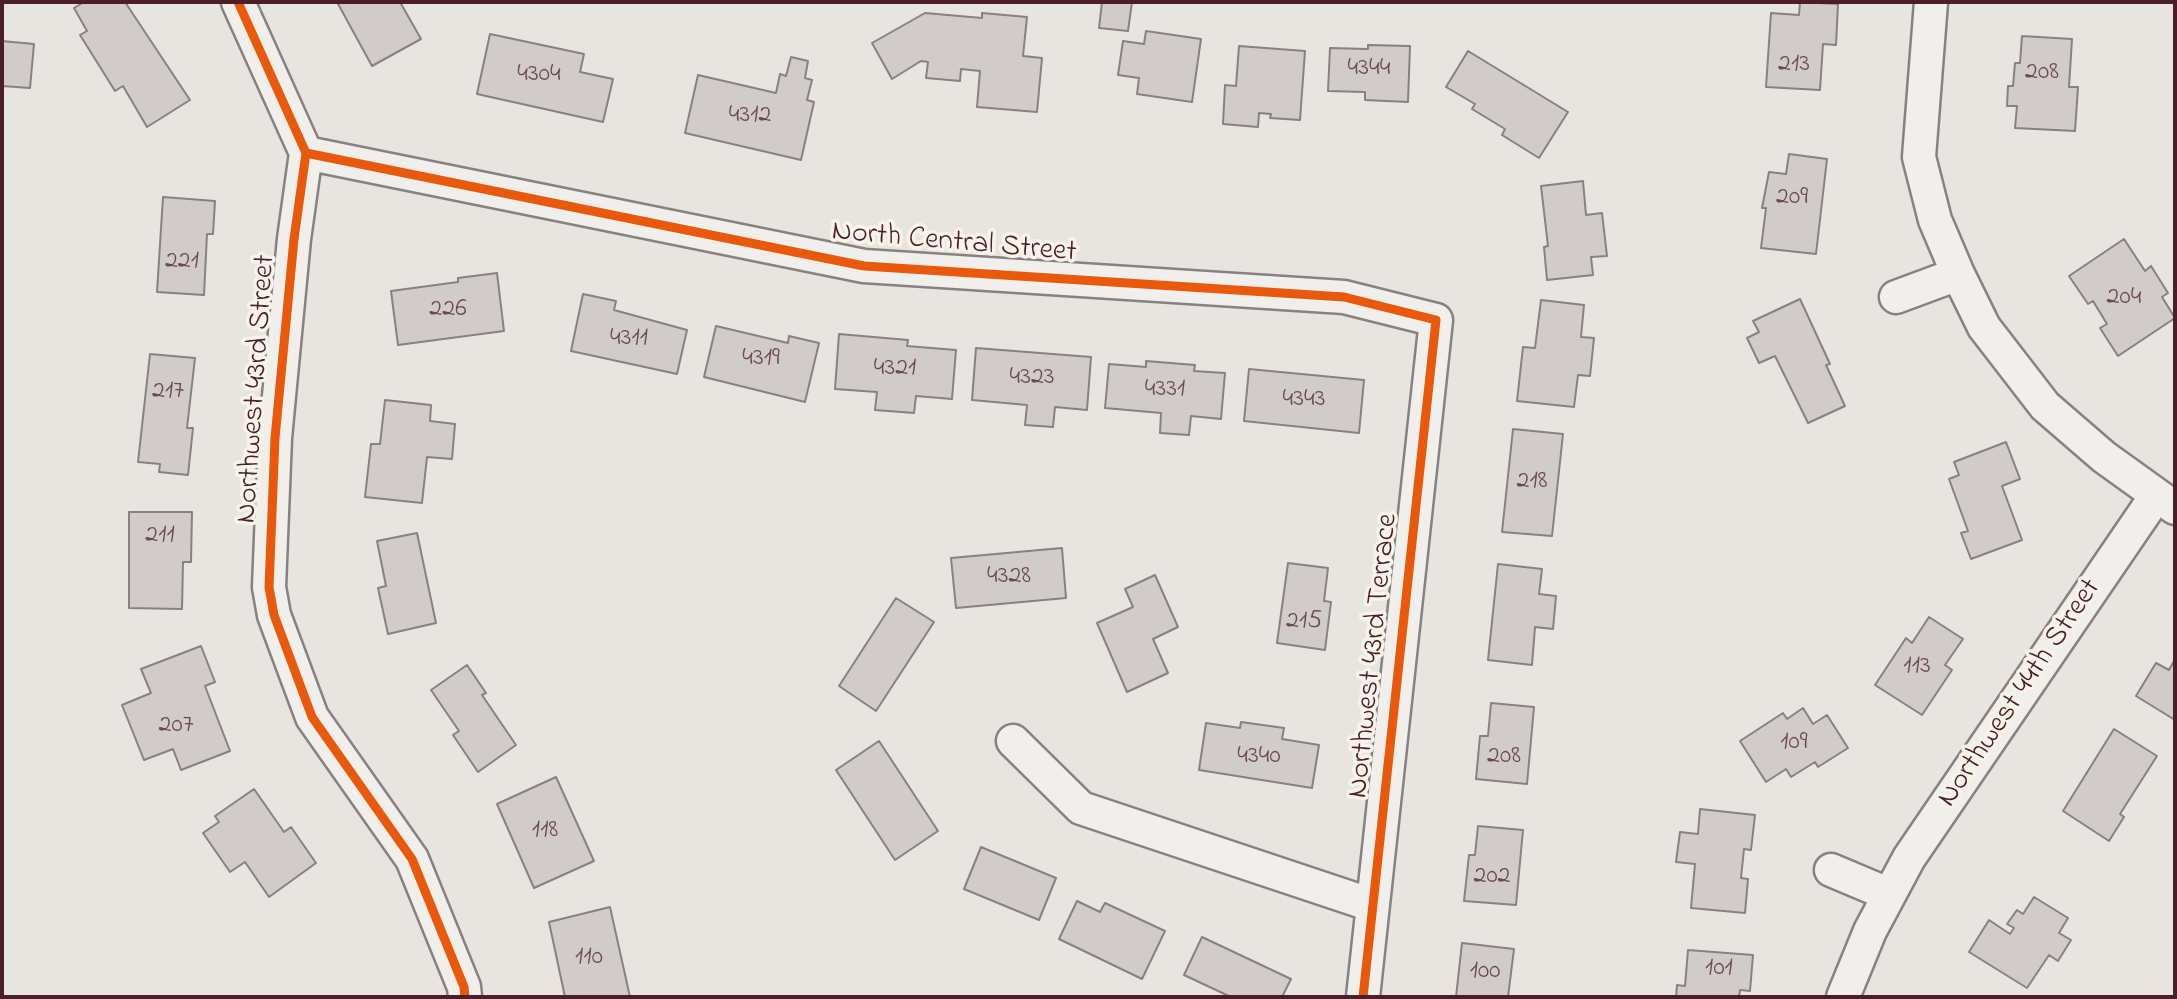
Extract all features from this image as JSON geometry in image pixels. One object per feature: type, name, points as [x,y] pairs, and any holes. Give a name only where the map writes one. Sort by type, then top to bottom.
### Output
[{"type":"street","points":[[237,2],[306,153]]},
{"type":"street","name":"Northwest 44th Street","points":[[1843,997],[1888,894],[1909,858],[2166,502],[2104,457],[2045,405],[1984,327],[1958,274],[1935,220],[1919,157],[1931,2]]},
{"type":"street","name":"North Central Street","points":[[306,153],[864,266],[1344,297],[1436,320]]},
{"type":"street","name":"Northwest 43rd Street","points":[[306,153],[294,239],[275,438],[269,587],[274,615],[312,717],[412,859],[464,986],[465,997]]},
{"type":"street","points":[[1896,298],[1958,274]]},
{"type":"street","name":"Northwest 43rd Terrace","points":[[1363,997],[1436,320]]},
{"type":"street","points":[[1013,741],[1082,808],[1372,905]]},
{"type":"street","points":[[1831,870],[1888,894]]},
{"type":"building","points":[[84,2],[125,2],[190,100],[147,127],[123,86],[115,91],[80,35],[87,31],[74,8]]},
{"type":"building","points":[[337,2],[400,2],[421,39],[372,66]]},
{"type":"building","points":[[1102,2],[1132,2],[1128,31],[1099,28]]},
{"type":"building","points":[[1800,2],[1838,4],[1836,45],[1823,44],[1820,90],[1766,87],[1771,13],[1799,15]]},
{"type":"building","points":[[925,13],[982,18],[982,13],[1027,17],[1023,56],[1042,58],[1037,112],[977,107],[980,71],[961,69],[960,81],[926,78],[928,62],[921,61],[892,79],[872,43]]},
{"type":"building","points":[[1146,31],[1201,39],[1192,102],[1137,94],[1139,78],[1118,75],[1123,41],[1144,44]]},
{"type":"building","points":[[490,34],[584,54],[580,72],[613,79],[603,122],[477,94]]},
{"type":"building","points":[[2022,36],[2072,39],[2069,87],[2078,87],[2075,131],[2015,128],[2017,106],[2007,106],[2008,86],[2013,86],[2015,63],[2020,63]]},
{"type":"building","points":[[2,41],[34,44],[30,88],[2,86]]},
{"type":"building","points":[[1368,45],[1410,46],[1408,102],[1365,100],[1365,92],[1328,91],[1330,48],[1368,49]]},
{"type":"building","points":[[1239,46],[1305,51],[1300,120],[1270,118],[1271,114],[1259,113],[1258,127],[1223,124],[1225,85],[1236,86]]},
{"type":"building","points":[[1468,51],[1568,112],[1539,158],[1502,135],[1505,129],[1472,109],[1475,104],[1446,87]]},
{"type":"building","points":[[791,57],[808,61],[805,78],[812,80],[807,100],[814,102],[801,160],[685,133],[698,75],[776,93],[780,74],[786,76]]},
{"type":"building","points":[[1789,154],[1827,159],[1816,254],[1761,248],[1766,208],[1762,208],[1769,172],[1786,174]]},
{"type":"building","points":[[1583,181],[1586,215],[1602,213],[1607,256],[1591,257],[1593,275],[1547,280],[1544,247],[1548,246],[1541,186]]},
{"type":"building","points":[[163,197],[215,201],[213,234],[207,234],[204,295],[157,292]]},
{"type":"building","points":[[2124,239],[2145,271],[2151,266],[2168,293],[2162,297],[2175,318],[2118,356],[2100,328],[2107,324],[2093,301],[2088,304],[2069,276]]},
{"type":"building","points":[[497,273],[504,331],[398,345],[391,291],[458,282],[458,278]]},
{"type":"building","points":[[583,294],[616,301],[614,310],[687,330],[677,374],[571,351]]},
{"type":"building","points":[[1800,299],[1830,364],[1826,365],[1845,406],[1808,423],[1775,356],[1759,363],[1747,338],[1759,332],[1753,321]]},
{"type":"building","points":[[1541,300],[1584,305],[1581,337],[1594,338],[1590,376],[1578,375],[1574,407],[1517,401],[1523,347],[1535,348]]},
{"type":"building","points":[[716,326],[788,343],[789,336],[819,343],[805,402],[704,377]]},
{"type":"building","points":[[839,334],[908,340],[907,346],[956,350],[952,399],[916,396],[914,413],[875,410],[877,392],[835,389]]},
{"type":"building","points":[[976,348],[1091,357],[1087,410],[1055,407],[1053,427],[1025,425],[1027,405],[972,400]]},
{"type":"building","points":[[150,354],[195,358],[187,428],[193,428],[188,475],[159,472],[160,464],[138,462]]},
{"type":"building","points":[[1146,361],[1195,365],[1194,371],[1225,373],[1221,419],[1191,416],[1189,435],[1160,433],[1161,413],[1105,408],[1109,364],[1146,367]]},
{"type":"building","points":[[1249,369],[1364,380],[1359,433],[1244,421]]},
{"type":"building","points":[[385,400],[431,405],[430,421],[455,424],[452,459],[427,457],[422,503],[365,497],[371,444],[380,444]]},
{"type":"building","points":[[1513,429],[1563,434],[1552,536],[1502,532]]},
{"type":"building","points":[[2006,442],[2020,479],[2002,486],[2022,540],[1971,559],[1961,533],[1968,531],[1949,479],[1959,475],[1954,462]]},
{"type":"building","points":[[129,512],[192,512],[191,562],[183,562],[182,609],[129,608]]},
{"type":"building","points":[[417,533],[436,623],[388,634],[378,588],[386,586],[377,541]]},
{"type":"building","points":[[1062,548],[1066,598],[956,608],[951,558]]},
{"type":"building","points":[[1288,563],[1328,568],[1324,601],[1331,602],[1325,650],[1277,643]]},
{"type":"building","points":[[1498,564],[1542,569],[1539,594],[1556,596],[1553,629],[1535,627],[1532,665],[1488,660]]},
{"type":"building","points":[[1155,575],[1178,627],[1153,639],[1168,673],[1127,692],[1097,623],[1133,607],[1125,589]]},
{"type":"building","points":[[896,598],[934,622],[876,711],[839,686]]},
{"type":"building","points":[[1929,617],[1963,639],[1945,665],[1952,670],[1922,715],[1875,685],[1906,638],[1912,643]]},
{"type":"building","points":[[201,646],[215,682],[205,686],[230,751],[181,770],[173,749],[144,760],[122,705],[151,693],[141,669]]},
{"type":"building","points":[[2175,659],[2175,720],[2136,696],[2156,663],[2169,670]]},
{"type":"building","points":[[467,665],[486,693],[482,695],[516,745],[478,772],[453,735],[459,731],[431,690]]},
{"type":"building","points":[[1491,703],[1534,707],[1527,784],[1476,779],[1480,736],[1488,736]]},
{"type":"building","points":[[1803,708],[1813,724],[1827,715],[1848,748],[1818,767],[1815,762],[1791,777],[1786,769],[1766,782],[1740,741],[1783,713],[1787,719]]},
{"type":"building","points":[[1241,722],[1284,728],[1282,739],[1319,745],[1312,788],[1199,770],[1206,723],[1240,728]]},
{"type":"building","points":[[2114,729],[2157,756],[2120,814],[2124,817],[2109,841],[2063,811]]},
{"type":"building","points":[[879,741],[938,831],[895,860],[836,770]]},
{"type":"building","points":[[556,777],[594,861],[534,888],[497,804]]},
{"type":"building","points":[[254,789],[284,832],[291,827],[316,863],[269,897],[245,862],[230,872],[203,833],[219,822],[215,816]]},
{"type":"building","points":[[1700,809],[1755,815],[1751,850],[1744,849],[1741,878],[1748,879],[1745,913],[1691,908],[1695,864],[1676,862],[1680,832],[1698,834]]},
{"type":"building","points":[[1478,826],[1523,830],[1516,905],[1464,901],[1469,855],[1475,855]]},
{"type":"building","points":[[981,847],[1056,878],[1039,920],[964,889]]},
{"type":"building","points":[[2034,897],[2068,918],[2059,933],[2071,940],[2058,961],[2049,955],[2027,988],[1969,952],[1989,920],[2010,934],[2014,928],[2007,924],[2017,910],[2023,914]]},
{"type":"building","points":[[1077,901],[1100,912],[1105,903],[1165,931],[1142,979],[1059,939]]},
{"type":"building","points":[[610,907],[630,997],[565,997],[549,922]]},
{"type":"building","points":[[1202,937],[1291,979],[1282,997],[1231,997],[1184,975]]},
{"type":"building","points":[[1462,943],[1514,949],[1508,997],[1456,997]]},
{"type":"building","points":[[1688,950],[1753,955],[1750,991],[1740,990],[1739,997],[1676,997],[1677,985],[1685,986]]},
{"type":"cycle path","points":[[238,2],[306,153],[294,239],[275,438],[269,587],[274,615],[312,717],[412,859],[464,987],[465,997]]},
{"type":"cycle path","points":[[306,153],[864,266],[1344,297],[1436,320],[1363,997]]}]
